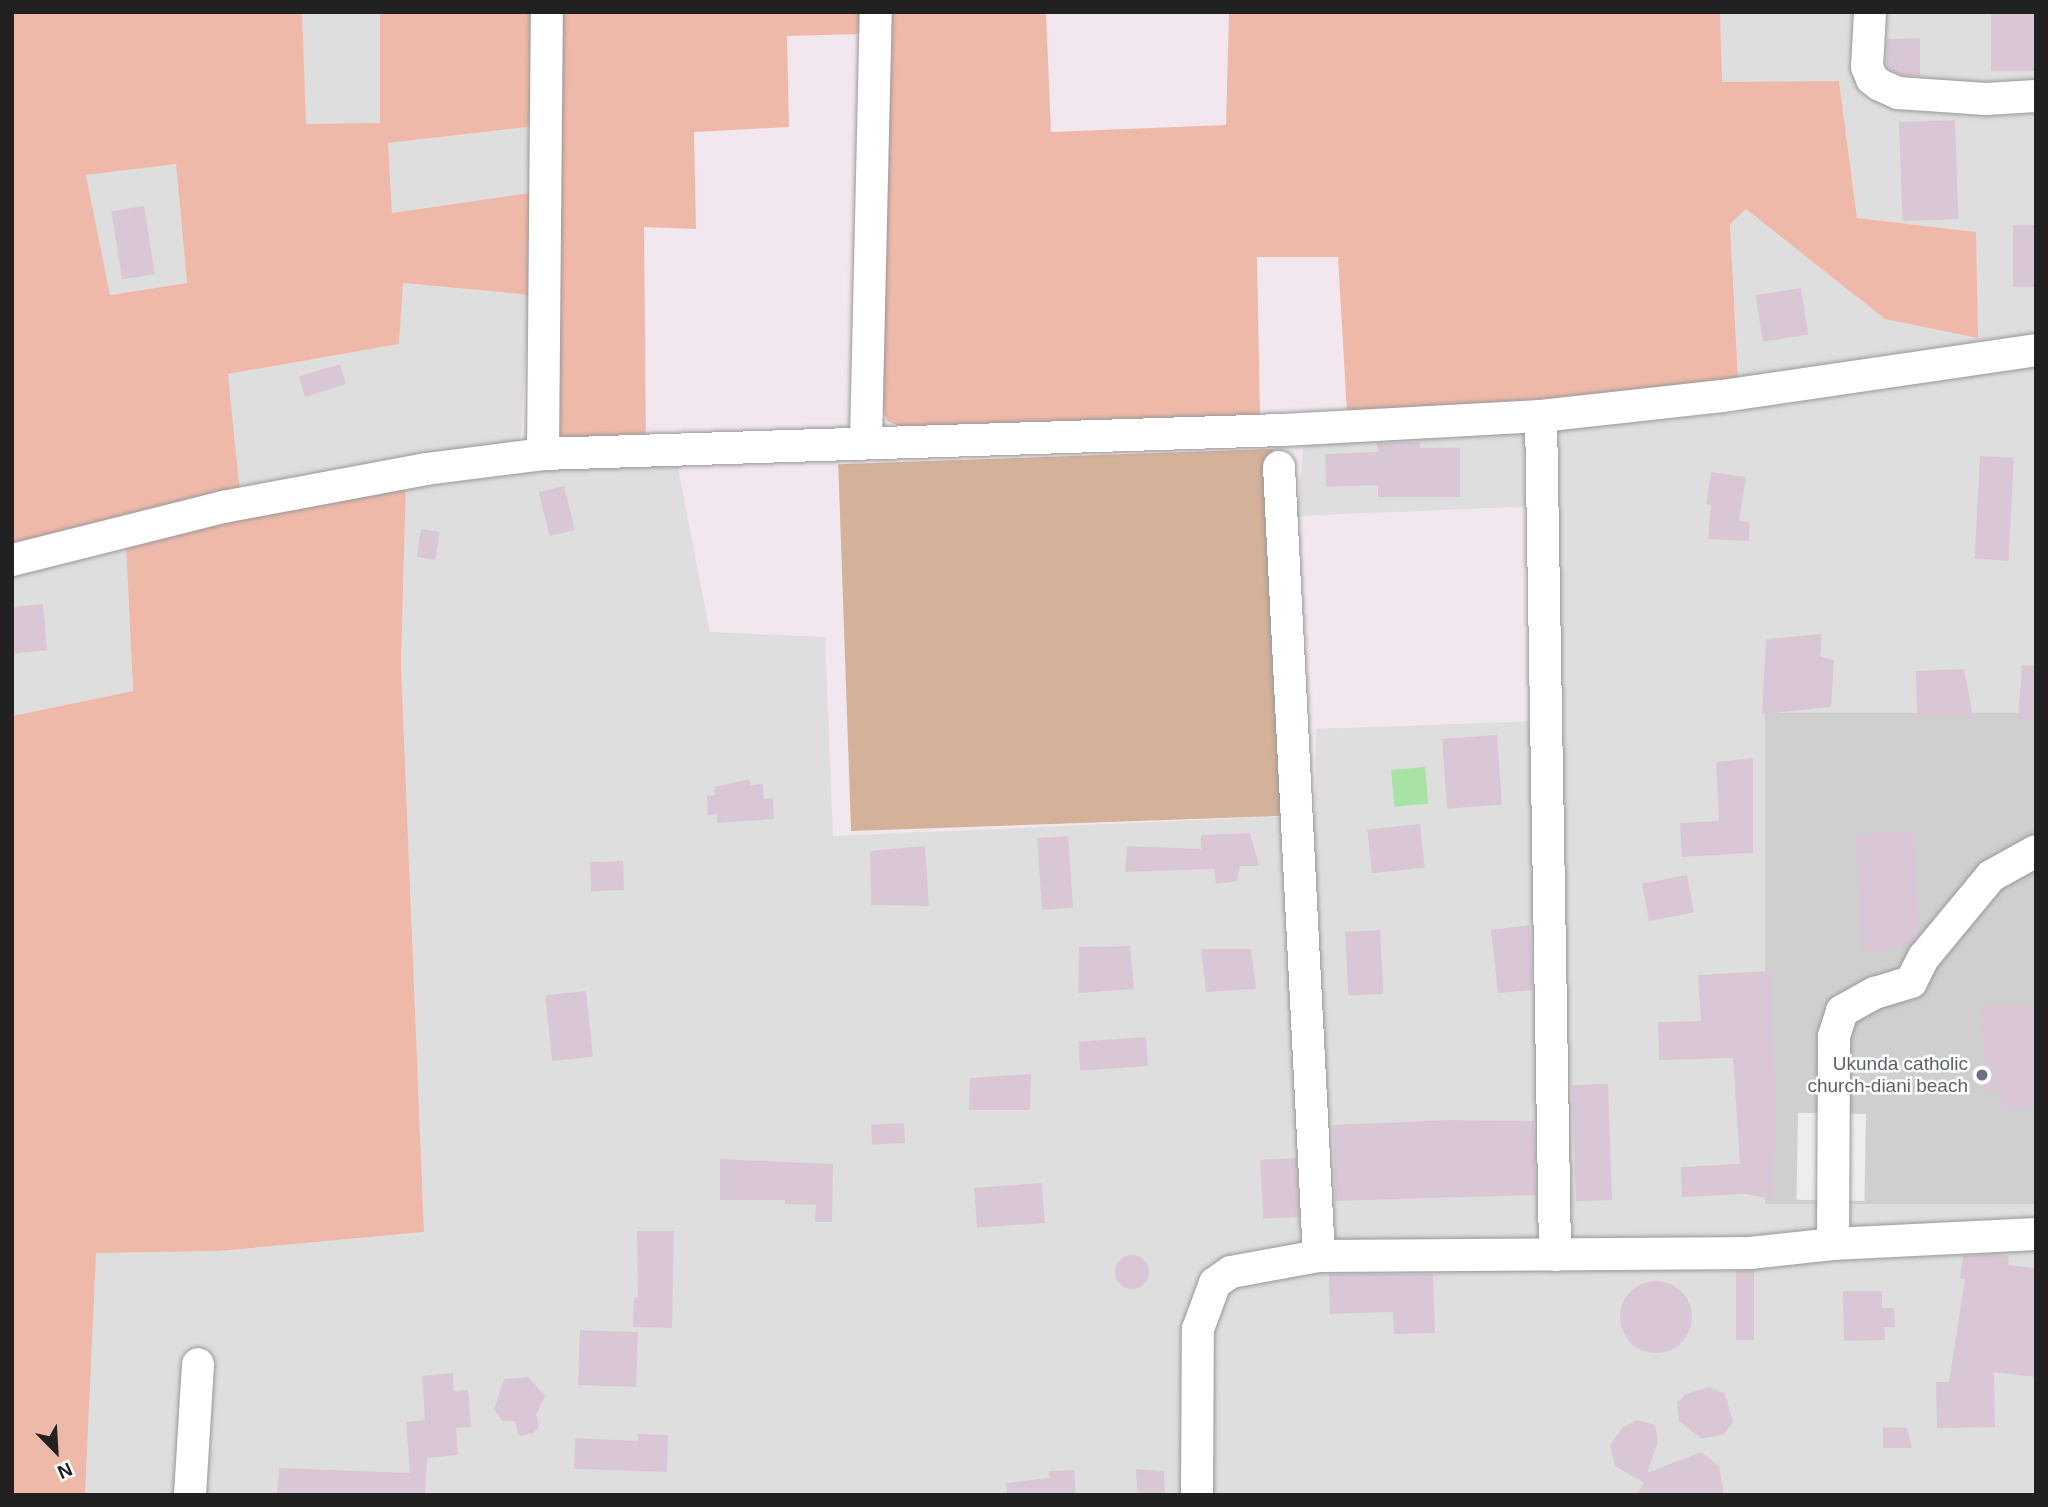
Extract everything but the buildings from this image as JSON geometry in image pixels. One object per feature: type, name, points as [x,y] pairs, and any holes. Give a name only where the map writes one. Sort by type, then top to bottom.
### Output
[{"type":"street","points":[[543,454],[547,12]]},
{"type":"street","points":[[866,441],[876,12]]},
{"type":"street","points":[[1870,12],[1867,67],[1880,85],[1898,93],[1986,99],[2036,96]]},
{"type":"street","points":[[12,560],[223,507],[426,469],[543,454],[866,441],[1269,430],[1541,416],[1722,396],[2036,349]]},
{"type":"street","points":[[1541,416],[1555,1255]]},
{"type":"street","points":[[1279,467],[1320,1256]]},
{"type":"street","points":[[1833,1244],[1834,1036],[1842,1011],[1874,993],[1911,982],[1924,957],[1991,876],[2036,850]]},
{"type":"street","points":[[1197,1495],[1198,1329],[1216,1283],[1231,1272],[1320,1256],[1750,1253],[1833,1244],[2036,1234]]},
{"type":"street","points":[[190,1495],[198,1364]]},
{"type":"shaded area","points":[[12,12],[302,12],[306,124],[380,123],[380,12],[535,12],[536,126],[388,143],[392,213],[529,193],[530,295],[403,283],[399,344],[228,374],[240,493],[12,549]],"holes":[[[176,164],[187,283],[110,295],[86,175]]]},
{"type":"shaded area","points":[[302,12],[380,12],[380,124],[302,124]]},
{"type":"shaded area","points":[[555,12],[861,12],[860,34],[787,36],[789,127],[694,132],[696,229],[644,227],[646,445],[555,446]]},
{"type":"shaded area","points":[[888,12],[1046,12],[1051,132],[1226,125],[1229,12],[1720,12],[1722,82],[1839,81],[1857,218],[1976,232],[1978,338],[1885,319],[1746,209],[1730,224],[1738,379],[1491,404],[1347,413],[1338,257],[1257,257],[1260,416],[917,433],[887,421],[876,389]]},
{"type":"shaded area","points":[[1720,12],[2036,12],[2036,1495],[85,1495],[95,1253],[220,1251],[424,1232],[401,664],[406,482],[676,458],[710,632],[825,637],[833,836],[1315,815],[1316,729],[1539,721],[1539,506],[1297,516],[1304,441],[1535,432],[1740,412],[1730,224],[1746,208],[1885,319],[1976,232],[1857,218],[1839,82],[1721,82]]},
{"type":"shaded area","points":[[536,126],[529,193],[392,213],[388,143]]},
{"type":"shaded area","points":[[176,164],[187,283],[109,295],[86,175]]},
{"type":"shaded area","points":[[402,283],[530,295],[520,443],[240,493],[228,374],[399,344]]},
{"type":"shaded area","points":[[1273,449],[1286,816],[851,831],[838,464]]},
{"type":"shaded area","points":[[406,482],[401,664],[424,1232],[220,1251],[96,1253],[85,1495],[12,1495],[12,716],[133,691],[126,545]]},
{"type":"shaded area","points":[[126,545],[133,691],[12,716],[12,572]]},
{"type":"shaded area","points":[[1765,713],[2036,713],[2036,1204],[1765,1204]]},
{"type":"shaded area","points":[[1425,767],[1428,804],[1394,807],[1391,770]]},
{"type":"shaded area","points":[[1798,1113],[1866,1114],[1864,1201],[1796,1200]]},
{"type":"place","name":"Ukunda catholic church-diani beach","points":[[1982,1075]]}]
